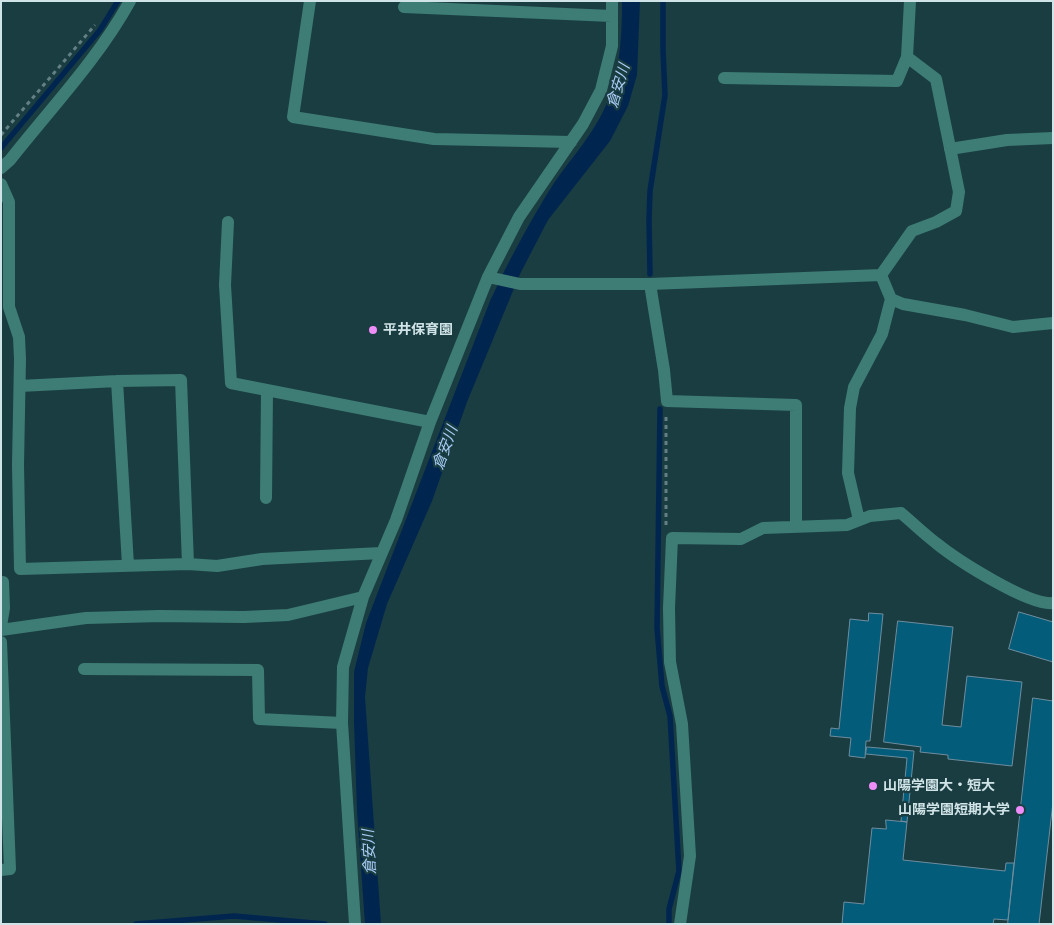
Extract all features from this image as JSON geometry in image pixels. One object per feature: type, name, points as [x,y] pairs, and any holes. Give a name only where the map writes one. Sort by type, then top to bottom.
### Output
[{"type":"street","points":[[1,168],[10,160],[116,28],[130,1]]},
{"type":"street","points":[[310,1],[293,117],[434,139],[571,142]]},
{"type":"street","points":[[355,924],[342,723],[343,667],[363,597],[396,520],[430,422],[519,217],[583,124],[601,90],[612,46],[612,1]]},
{"type":"street","points":[[724,78],[897,81],[907,57],[910,1]]},
{"type":"street","points":[[404,7],[612,16]]},
{"type":"street","points":[[881,275],[912,231],[936,222],[956,211],[959,192],[936,79],[907,57]]},
{"type":"street","points":[[950,149],[1007,140],[1053,138]]},
{"type":"street","points":[[1,184],[9,202],[9,307],[19,337],[18,464],[20,568],[188,564],[217,566],[262,559],[382,553]]},
{"type":"street","points":[[228,222],[225,285],[231,383],[430,422]]},
{"type":"street","points":[[493,279],[520,284],[650,284],[881,275]]},
{"type":"street","points":[[859,520],[848,473],[850,408],[854,387],[882,334],[891,299],[881,275]]},
{"type":"street","points":[[650,284],[667,401],[796,405],[796,525]]},
{"type":"street","points":[[891,299],[903,304],[1013,326],[1053,323]]},
{"type":"street","points":[[20,386],[181,380],[188,564]]},
{"type":"street","points":[[117,381],[128,565]]},
{"type":"street","points":[[266,498],[267,390]]},
{"type":"street","points":[[680,924],[690,856],[682,724],[670,662],[669,608],[672,538],[741,539],[763,528],[847,524],[870,516],[901,513],[938,545],[1009,590],[1038,602],[1053,603]]},
{"type":"street","points":[[4,582],[4,608],[1,628],[86,618],[288,615],[363,597]]},
{"type":"street","points":[[1,642],[10,869],[1,870]]},
{"type":"street","points":[[84,669],[258,670],[260,719],[342,723]]},
{"type":"path","points":[[1,135],[98,21]]},
{"type":"path","points":[[667,401],[666,526],[672,538]]},
{"type":"water","name":"倉安川","points":[[622,1],[640,1],[637,75],[628,106],[610,141],[548,220],[520,274],[467,402],[432,501],[387,604],[368,668],[365,697],[381,924],[365,924],[357,811],[354,672],[366,623],[490,301],[512,256],[554,183],[590,134],[607,103],[615,78],[619,53]]},
{"type":"building","points":[[1019,612],[1053,622],[1053,662],[1009,649]]},
{"type":"building","points":[[869,613],[883,614],[870,741],[866,741],[865,758],[849,756],[851,738],[830,736],[831,728],[839,729],[850,619],[868,621]]},
{"type":"building","points":[[898,621],[953,627],[942,725],[961,727],[967,676],[1022,682],[1012,766],[948,759],[948,755],[920,752],[921,747],[884,742]]},
{"type":"building","points":[[1033,698],[1053,701],[1053,802],[1039,924],[1008,924]]},
{"type":"building","points":[[867,747],[914,751],[907,822],[901,821],[907,758],[866,754]]},
{"type":"building","points":[[886,820],[907,822],[903,860],[1005,871],[1006,863],[1014,863],[1008,920],[994,919],[993,924],[842,924],[844,902],[864,904],[872,828],[886,829]]},
{"type":"waterway","points":[[1,148],[100,30],[118,1]]},
{"type":"waterway","points":[[650,274],[650,191],[665,95],[663,1]]},
{"type":"waterway","points":[[660,409],[657,628],[662,686],[670,716],[679,871],[669,909],[669,924]]},
{"type":"waterway","points":[[136,924],[234,916],[325,924]]},
{"type":"place","name":"平井保育園","points":[[373,330]]},
{"type":"place","name":"山陽学園大・短大","points":[[873,786]]},
{"type":"place","name":"山陽学園短期大学","points":[[1020,810]]}]
